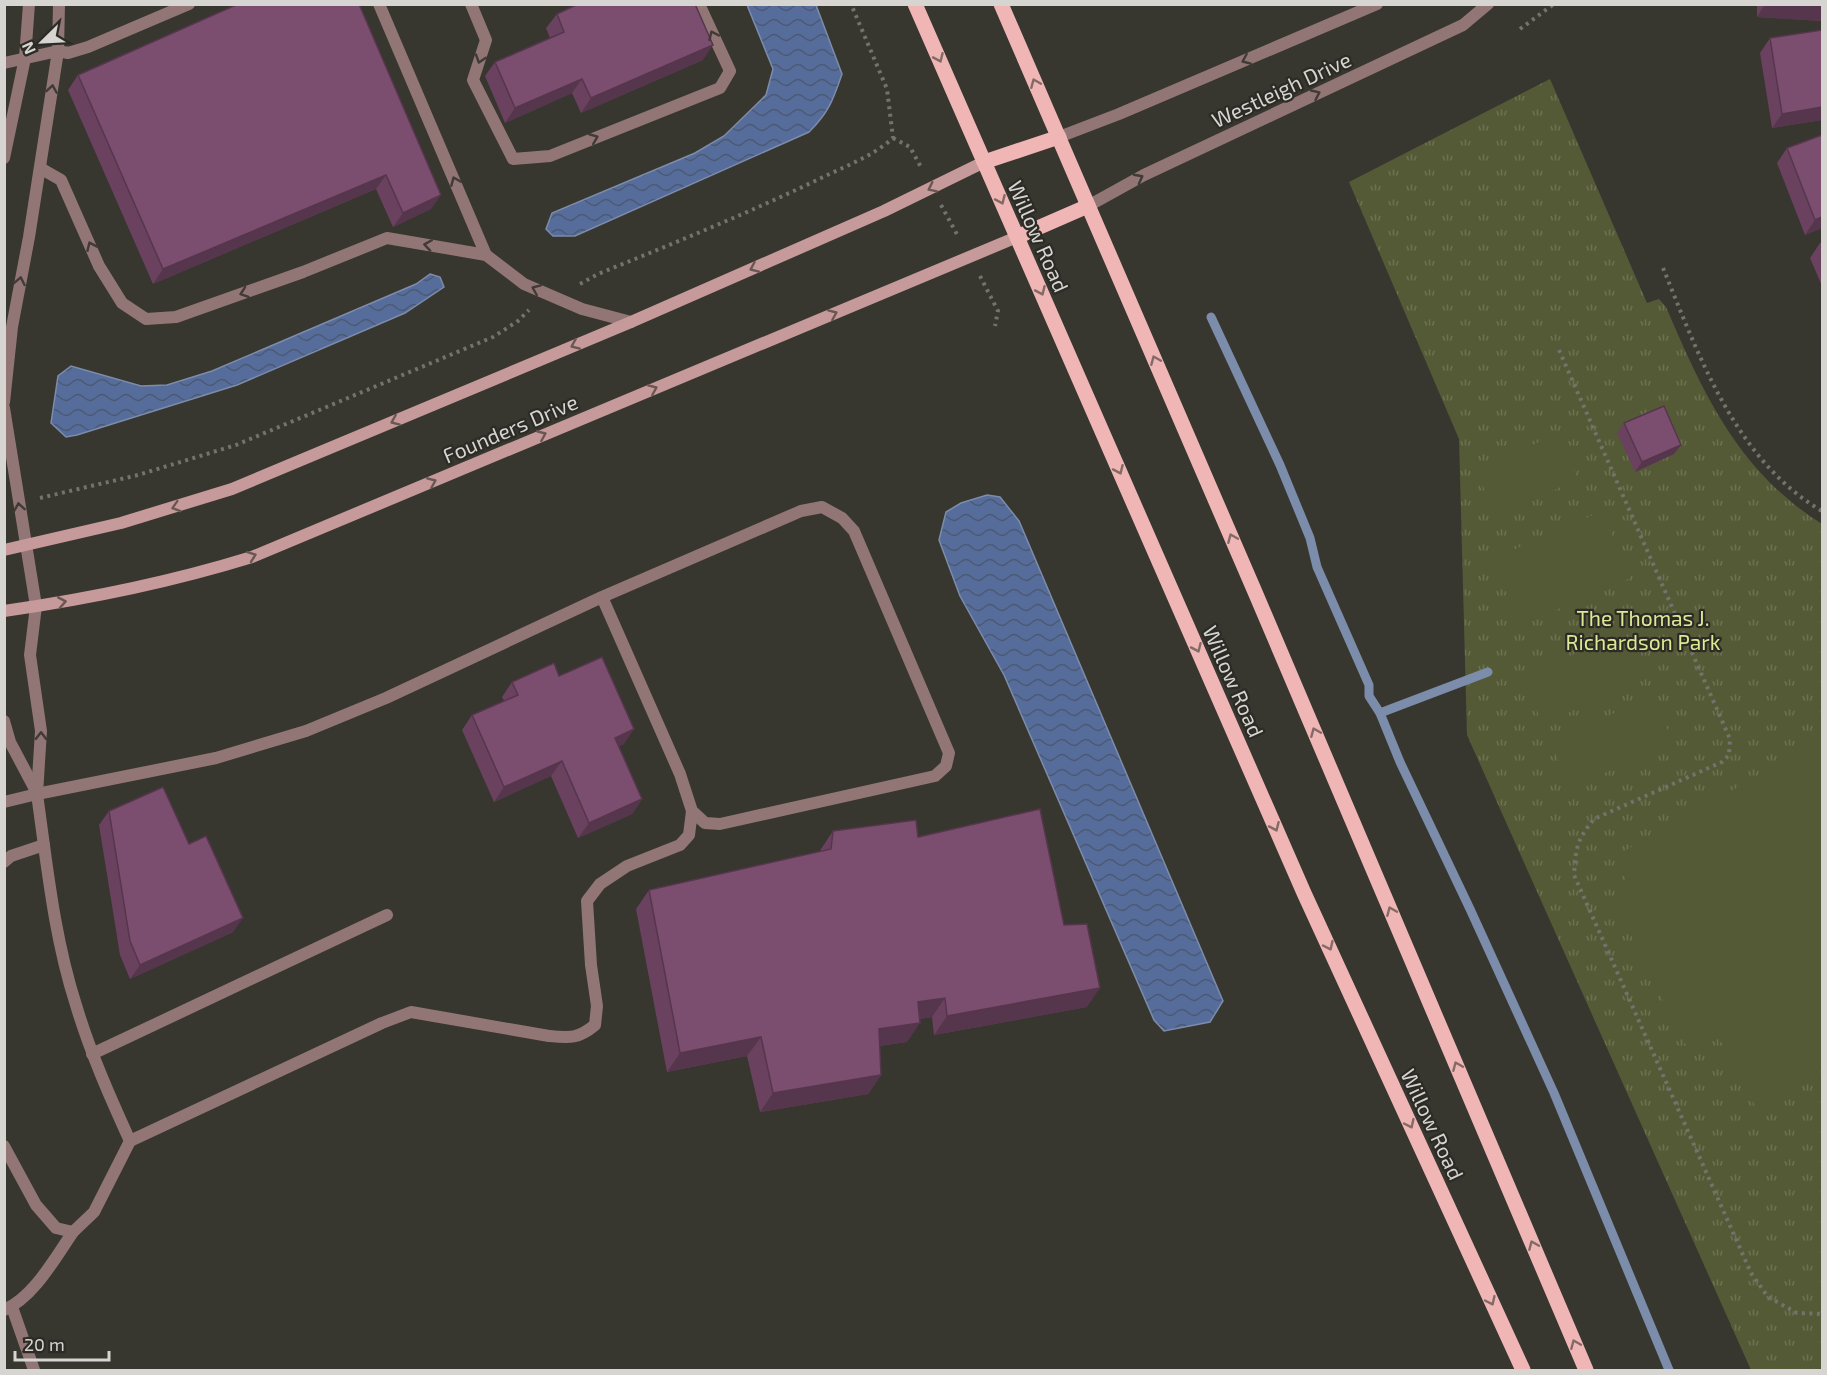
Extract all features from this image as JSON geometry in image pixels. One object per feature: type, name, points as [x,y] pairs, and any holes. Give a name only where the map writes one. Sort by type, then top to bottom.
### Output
[{"type":"main road","name":"Willow Road","points":[[915,4],[1304,893],[1523,1371]]},
{"type":"main road","name":"Willow Road","points":[[1001,4],[1265,614],[1586,1371]]},
{"type":"main road","points":[[4,550],[121,523],[232,489],[631,322],[885,211],[984,162],[1059,137]]},
{"type":"main road","points":[[1017,237],[1088,206]]},
{"type":"main road","name":"Founders Drive","points":[[4,611],[197,574],[252,557],[1017,237]]},
{"type":"street","points":[[4,158],[25,58],[29,4]]},
{"type":"street","points":[[4,402],[12,327],[58,51],[59,4]]},
{"type":"street","points":[[4,63],[58,51],[68,53],[88,47],[189,4]]},
{"type":"street","points":[[379,4],[486,255]]},
{"type":"street","points":[[471,4],[486,40],[473,80],[513,159],[549,156],[720,88],[730,71],[699,4]]},
{"type":"street","name":"Westleigh Drive","points":[[1059,137],[1119,114],[1377,4]]},
{"type":"street","name":"Westleigh Drive","points":[[1088,206],[1144,176],[1463,25],[1488,4]]},
{"type":"street","points":[[40,168],[61,180],[99,266],[122,303],[146,319],[176,317],[303,272],[387,238],[486,255],[524,284],[582,309],[631,322]]},
{"type":"street","points":[[4,408],[36,606],[30,655],[42,731],[37,794],[50,891],[75,1004],[92,1054],[130,1141]]},
{"type":"street","points":[[4,802],[216,758],[306,731],[386,698],[602,597],[801,511],[822,507],[843,518],[854,531],[949,753],[946,766],[935,776],[720,824],[705,823],[692,811]]},
{"type":"street","points":[[34,1371],[8,1309],[40,1281],[73,1232],[94,1212],[130,1141],[382,1023],[411,1012],[571,1038],[584,1034],[595,1025],[597,1006],[591,965],[587,901],[600,884],[627,866],[680,845],[689,835],[692,811],[680,774],[602,597]]},
{"type":"street","points":[[4,721],[10,742],[37,794]]},
{"type":"street","points":[[4,862],[11,856],[44,845]]},
{"type":"street","points":[[92,1054],[387,915]]},
{"type":"street","points":[[4,1146],[36,1204],[56,1228],[73,1232]]},
{"type":"path","points":[[851,4],[887,89],[893,138]]},
{"type":"path","points":[[1520,29],[1554,4]]},
{"type":"path","points":[[893,138],[910,147],[998,311],[995,326]]},
{"type":"path","points":[[19,503],[138,475],[236,445],[493,337],[518,321],[532,306],[550,295],[762,206],[856,161],[893,138]]},
{"type":"path","points":[[1663,268],[1702,359],[1735,422],[1758,456],[1782,481],[1822,511]]},
{"type":"path","points":[[1559,350],[1730,740],[1729,755],[1722,762],[1594,819],[1581,835],[1575,850],[1574,875],[1751,1273],[1768,1297],[1787,1308],[1797,1313],[1822,1314]]},
{"type":"green space","name":"The Thomas J. Richardson Park","points":[[1550,79],[1647,303],[1659,299],[1666,307],[1710,400],[1746,455],[1793,503],[1822,524],[1822,1370],[1751,1370],[1467,735],[1459,439],[1349,182]]},
{"type":"green space","points":[[1557,434],[1578,479],[1497,516],[1476,471]]},
{"type":"green space","points":[[1602,511],[1630,578],[1521,625],[1492,559]]},
{"type":"green space","points":[[1624,632],[1645,678],[1543,724],[1522,678]]},
{"type":"green space","points":[[1652,696],[1673,742],[1571,788],[1550,742]]},
{"type":"green space","points":[[1822,740],[1822,1070],[1756,1107],[1714,1028],[1685,1044],[1615,902],[1629,869],[1621,853]]},
{"type":"water","points":[[747,5],[816,5],[842,74],[830,105],[816,125],[809,132],[575,236],[553,236],[546,229],[552,213],[695,153],[724,136],[766,95],[773,69]]},
{"type":"water","points":[[430,274],[440,277],[444,287],[405,313],[237,385],[77,435],[66,437],[51,423],[58,376],[71,366],[141,386],[167,385],[212,371],[416,284]]},
{"type":"water","points":[[987,495],[1000,497],[1019,521],[1223,1001],[1210,1022],[1164,1031],[1154,1020],[1004,675],[960,596],[939,540],[946,512],[961,503]]},
{"type":"building","points":[[238,4],[359,4],[441,195],[403,213],[386,175],[163,269],[78,75]]},
{"type":"building","points":[[578,4],[695,4],[713,45],[591,98],[582,79],[515,108],[495,62],[564,32],[557,14]]},
{"type":"building","points":[[1822,30],[1822,107],[1782,114],[1770,38]]},
{"type":"building","points":[[1822,135],[1822,217],[1815,220],[1787,148]]},
{"type":"building","points":[[1664,406],[1681,445],[1642,462],[1624,423]]},
{"type":"building","points":[[602,657],[634,729],[615,738],[642,799],[589,823],[562,761],[504,787],[472,715],[518,695],[512,682],[554,663],[559,676]]},
{"type":"building","points":[[163,787],[189,844],[206,836],[243,918],[140,965],[130,941],[109,811]]},
{"type":"building","points":[[1040,809],[1064,925],[1087,924],[1100,988],[947,1016],[945,998],[918,1002],[920,1023],[879,1029],[881,1075],[773,1093],[761,1037],[680,1053],[649,890],[831,849],[833,831],[916,820],[918,837]]},
{"type":"waterway","points":[[1211,317],[1280,465],[1310,538],[1317,567],[1369,685],[1369,696],[1380,713]]},
{"type":"waterway","points":[[1488,672],[1380,713],[1400,762],[1554,1093],[1669,1370]]}]
